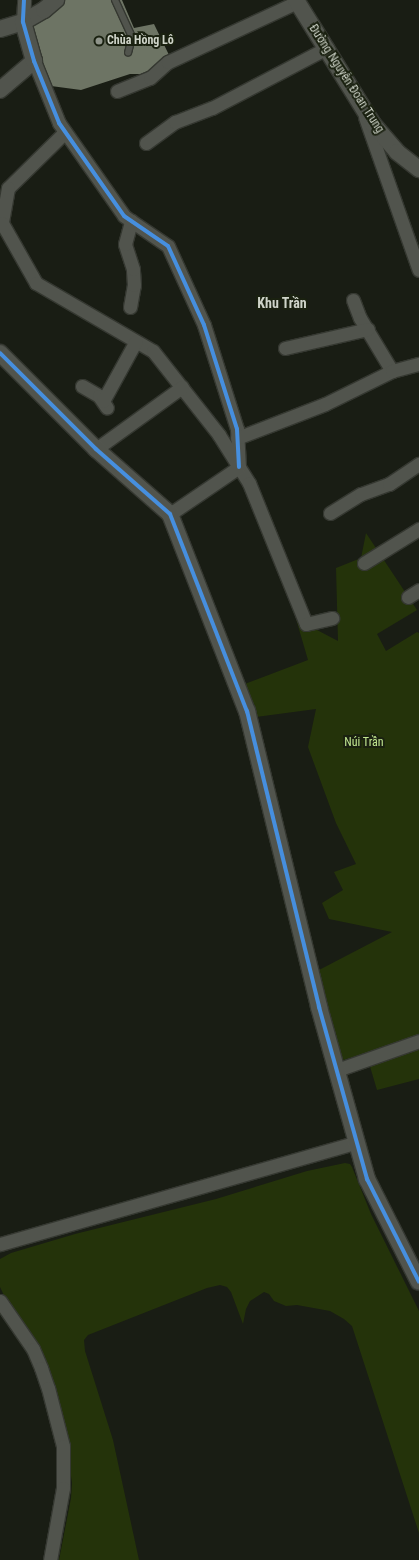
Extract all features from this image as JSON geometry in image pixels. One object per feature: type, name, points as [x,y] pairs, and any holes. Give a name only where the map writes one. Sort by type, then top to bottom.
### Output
[{"type":"street","points":[[24,0],[23,22],[34,61],[59,123],[124,216],[168,246],[204,324],[237,429],[239,467]]},
{"type":"street","points":[[0,29],[23,22],[44,10],[56,0]]},
{"type":"street","points":[[117,91],[150,78],[168,62],[297,1]]},
{"type":"street","name":"Đường Nguyễn Đoan Trung","points":[[297,1],[373,124],[397,152],[419,169]]},
{"type":"street","points":[[146,143],[175,122],[212,108],[327,48]]},
{"type":"street","points":[[0,90],[34,61]]},
{"type":"street","points":[[360,104],[419,270]]},
{"type":"street","points":[[66,132],[8,188],[2,223],[36,282],[153,351],[219,435],[249,483],[306,624],[332,618]]},
{"type":"street","points":[[130,307],[134,285],[133,269],[125,244],[131,221]]},
{"type":"street","points":[[353,300],[360,318],[392,371]]},
{"type":"street","points":[[284,348],[368,329]]},
{"type":"street","points":[[82,386],[99,396],[105,405],[136,341]]},
{"type":"street","points":[[0,353],[96,449],[170,514],[247,711],[317,1000],[368,1178],[415,1263],[419,1282]]},
{"type":"street","points":[[237,438],[325,404],[392,371],[419,364]]},
{"type":"street","points":[[96,449],[182,387]]},
{"type":"street","points":[[330,514],[361,494],[389,484],[419,464]]},
{"type":"street","points":[[170,514],[239,467]]},
{"type":"street","points":[[364,563],[419,529]]},
{"type":"street","points":[[337,1070],[419,1041]]},
{"type":"street","points":[[0,1244],[357,1142]]},
{"type":"street","points":[[0,1301],[33,1349],[42,1368],[63,1446],[63,1488],[50,1560]]},
{"type":"lane","points":[[115,0],[132,37],[128,53]]},
{"type":"green space","name":"Núi Trần","points":[[366,533],[417,610],[377,634],[386,651],[417,632],[419,633],[419,1079],[377,1090],[366,1053],[340,1061],[319,970],[392,932],[329,919],[322,903],[343,890],[334,872],[356,864],[336,823],[308,747],[316,709],[241,719],[234,688],[308,660],[296,619],[338,641],[336,568],[361,558]]},
{"type":"green space","points":[[345,1163],[350,1164],[352,1167],[371,1214],[419,1311],[419,1533],[352,1326],[344,1319],[330,1311],[297,1305],[286,1306],[274,1301],[269,1294],[264,1292],[250,1301],[246,1309],[243,1324],[231,1292],[227,1287],[220,1285],[207,1288],[88,1335],[84,1340],[85,1351],[113,1440],[139,1560],[59,1560],[71,1498],[72,1483],[63,1421],[0,1287],[0,1259],[11,1253],[75,1234],[216,1199],[307,1171]]},
{"type":"building","name":"Chùa Hồng Lô","points":[[60,0],[122,0],[134,28],[154,24],[169,55],[154,68],[141,74],[130,74],[81,90],[51,86],[30,26]]},
{"type":"cycle path","points":[[24,0],[23,22],[34,61],[59,123],[124,216],[168,246],[204,325],[237,429],[239,467]]},
{"type":"cycle path","points":[[0,353],[96,449],[170,514],[247,711],[319,1007],[367,1179],[419,1282]]},
{"type":"place","name":"Chùa Hồng Lô","points":[[99,41]]},
{"type":"district","name":"Khu Trần","points":[[282,303]]}]
